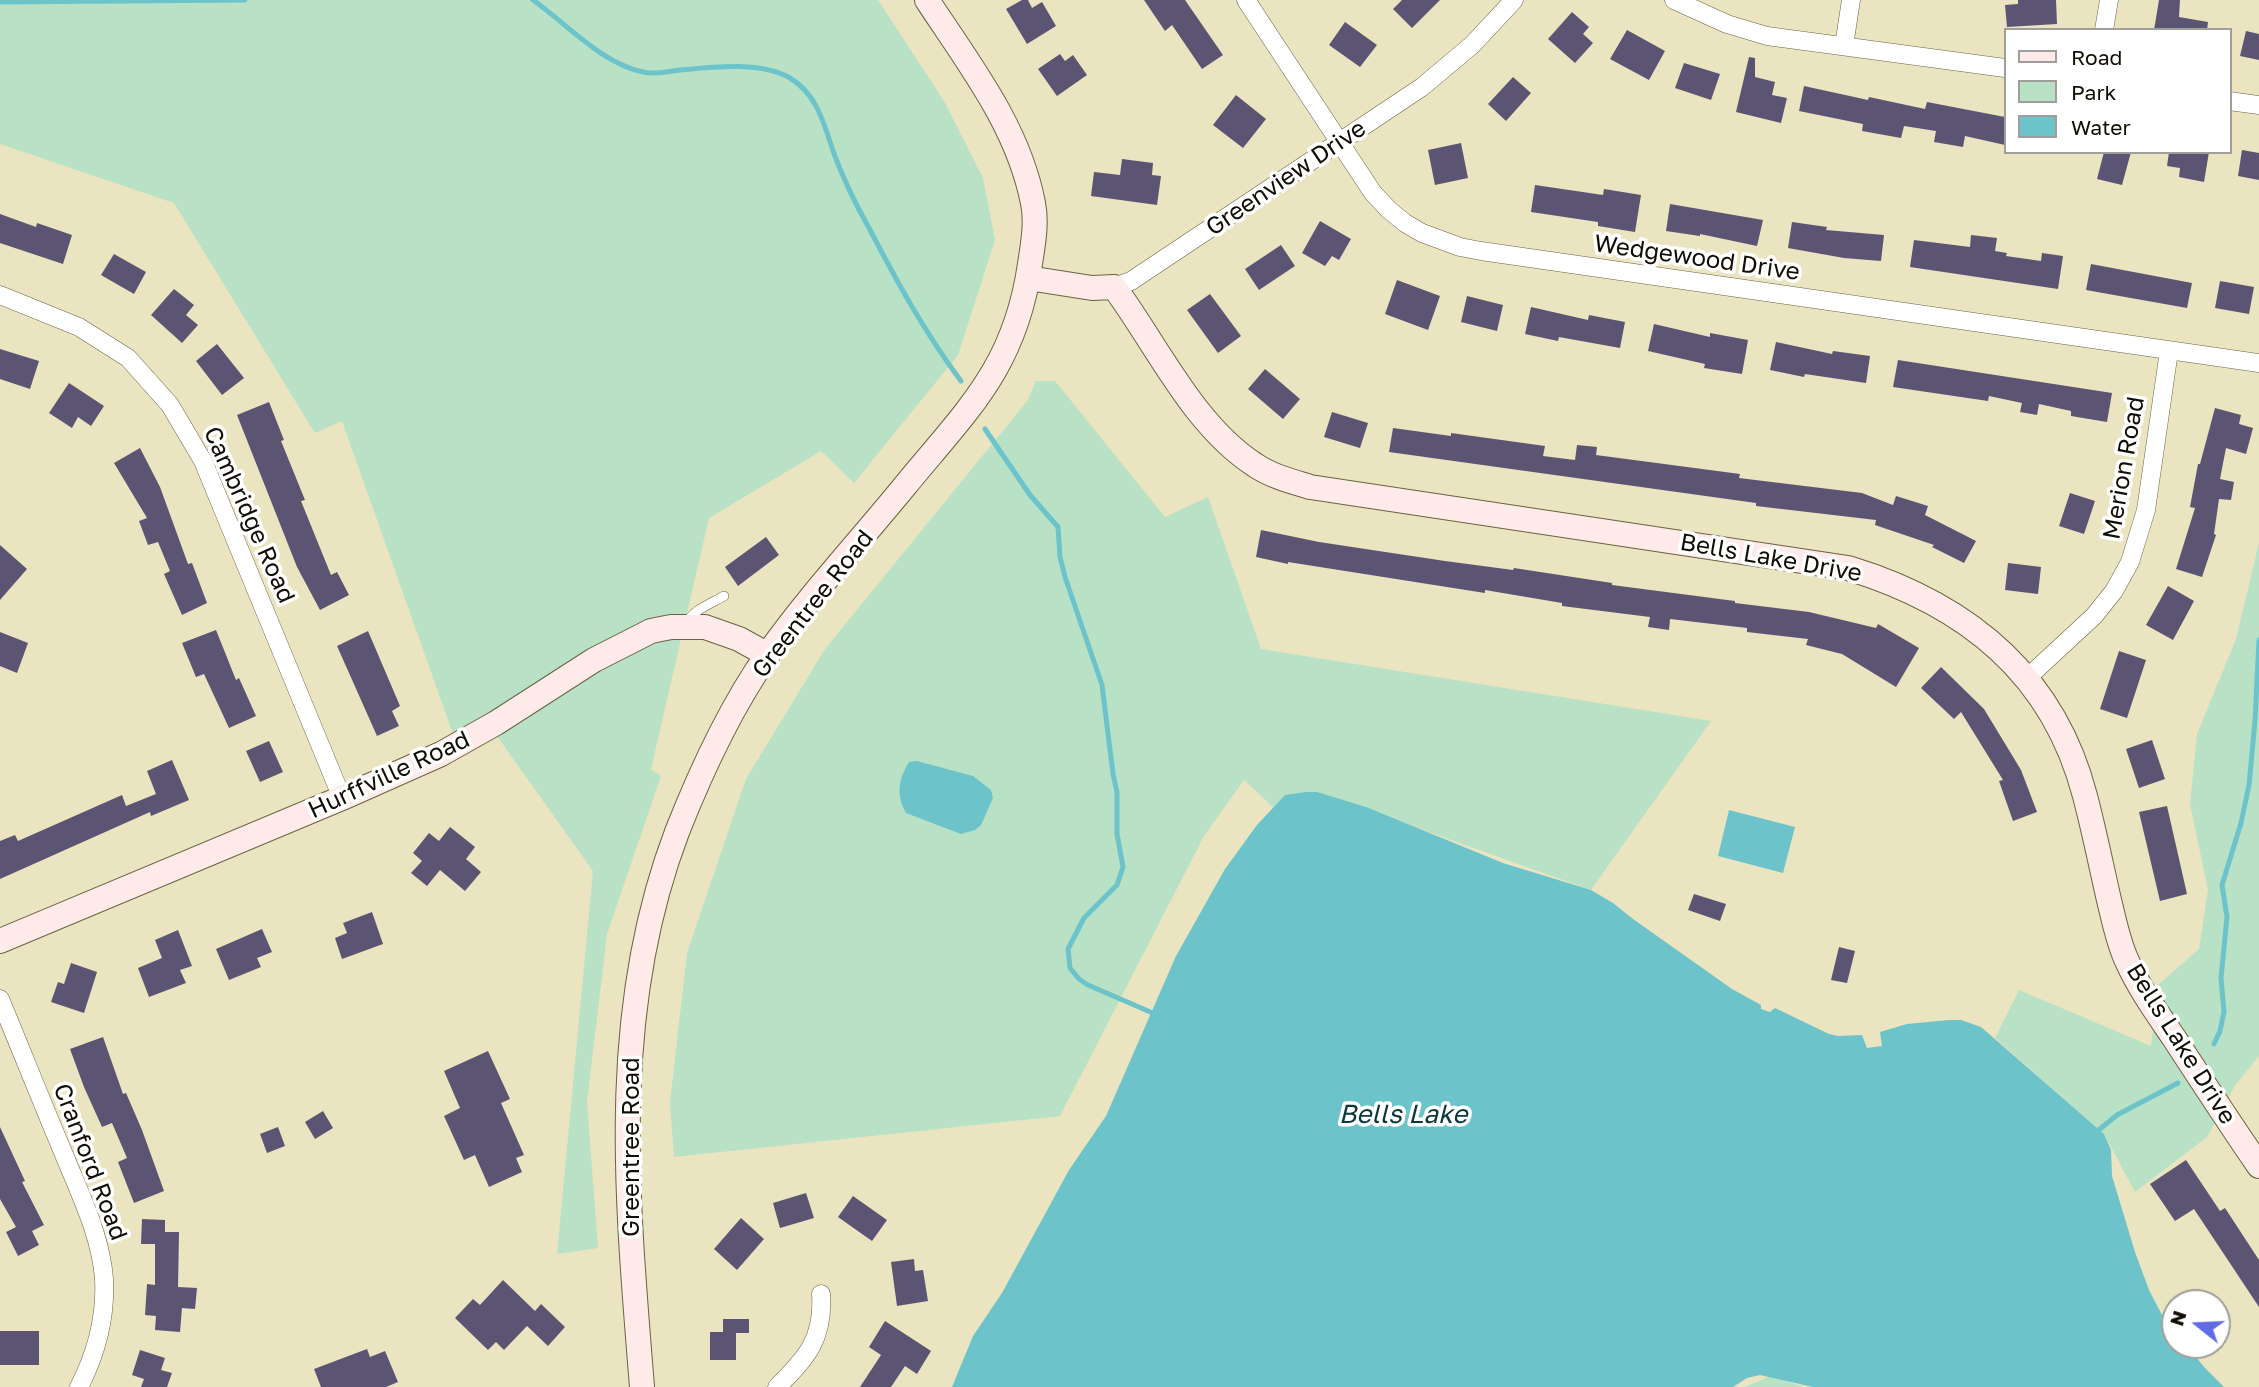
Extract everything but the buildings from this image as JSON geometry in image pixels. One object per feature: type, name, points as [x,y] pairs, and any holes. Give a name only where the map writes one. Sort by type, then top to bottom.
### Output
[{"type":"street","name":"Greentree Road","points":[[642,1387],[629,1220],[626,1114],[631,1034],[642,954],[661,879],[695,789],[728,721],[768,655],[962,419],[990,380],[1011,341],[1028,278],[1035,229],[1034,206],[1017,146],[927,0]]},
{"type":"street","name":"Wedgewood Drive","points":[[1246,0],[1373,192],[1405,223],[1422,233],[1460,247],[2259,363]]},
{"type":"street","name":"Greenview Drive","points":[[1028,278],[1092,288],[1114,287],[1131,281],[1422,87],[1450,65],[1514,0]]},
{"type":"street","points":[[1674,0],[1750,32],[2004,68]]},
{"type":"street","points":[[1844,46],[1851,0]]},
{"type":"street","points":[[2104,28],[2109,0]]},
{"type":"street","points":[[2231,101],[2259,106]]},
{"type":"street","name":"Bells Lake Drive","points":[[1114,287],[1210,425],[1241,455],[1281,478],[1310,487],[1848,568],[1904,587],[1945,608],[1994,646],[2027,678],[2054,720],[2075,763],[2126,960],[2158,1014],[2259,1166]]},
{"type":"street","name":"Cambridge Road","points":[[0,295],[79,327],[128,358],[170,405],[202,461],[342,797]]},
{"type":"street","name":"Merion Road","points":[[2027,678],[2094,616],[2113,592],[2130,562],[2146,510],[2169,351]]},
{"type":"street","name":"Hurffville Road","points":[[0,941],[342,797],[469,739],[586,665],[622,644],[651,632],[705,626],[768,655]]},
{"type":"street","name":"Cranford Road","points":[[0,999],[82,1199],[99,1250],[104,1279],[102,1317],[92,1359],[79,1387]]},
{"type":"street","points":[[776,1387],[810,1351],[822,1315],[821,1294]]},
{"type":"lane","points":[[686,626],[688,618],[724,596]]},
{"type":"green space","points":[[0,0],[878,0],[944,101],[983,178],[995,240],[958,355],[854,483],[821,451],[709,518],[651,769],[661,776],[607,934],[587,1102],[598,1248],[557,1254],[593,871],[494,732],[458,748],[342,421],[315,433],[174,203],[0,144]]},
{"type":"green space","points":[[1036,381],[1055,381],[1165,517],[1208,497],[1261,649],[1711,721],[1591,890],[1317,792],[1274,808],[1244,780],[1204,836],[1060,1116],[674,1157],[670,1103],[687,953],[746,779],[825,649],[1028,400]]},
{"type":"green space","points":[[2259,543],[2259,1056],[2234,1087],[2207,1137],[2135,1192],[2104,1134],[1995,1038],[2019,990],[2151,1046],[2159,984],[2199,949],[2208,890],[2190,804],[2197,734],[2236,639]]},
{"type":"green space","points":[[1771,1376],[1805,1387],[1745,1387]]},
{"type":"water","points":[[917,761],[973,776],[991,790],[993,798],[981,825],[961,834],[906,813],[900,794],[902,775],[909,762]]},
{"type":"water","name":"Bells Lake","points":[[1317,792],[1366,807],[1503,863],[1591,890],[1732,989],[1761,1005],[1761,1009],[1770,1012],[1775,1008],[1829,1034],[1862,1035],[1867,1048],[1882,1046],[1880,1032],[1907,1024],[1961,1020],[1981,1027],[2104,1134],[2111,1150],[2112,1176],[2135,1252],[2161,1313],[2161,1359],[2198,1359],[2224,1387],[1813,1387],[1760,1375],[1747,1378],[1733,1387],[952,1387],[973,1336],[1002,1293],[1069,1170],[1106,1116],[1176,956],[1225,869],[1257,825],[1285,795]]},
{"type":"water","points":[[1729,810],[1795,827],[1783,873],[1718,856]]},
{"type":"waterway","points":[[0,2],[245,0]]},
{"type":"waterway","points":[[533,0],[599,52],[643,72],[750,67],[778,73],[800,85],[820,114],[847,185],[889,266],[923,325],[961,381]]},
{"type":"waterway","points":[[985,429],[1030,495],[1058,527],[1060,557],[1065,577],[1102,685],[1117,792],[1117,834],[1123,867],[1117,885],[1084,918],[1068,949],[1070,968],[1088,985],[1155,1014]]},
{"type":"waterway","points":[[2214,1044],[2224,1012],[2221,978],[2227,917],[2222,885],[2241,823],[2249,785],[2259,640]]},
{"type":"waterway","points":[[2095,1133],[2117,1115],[2178,1083]]}]
